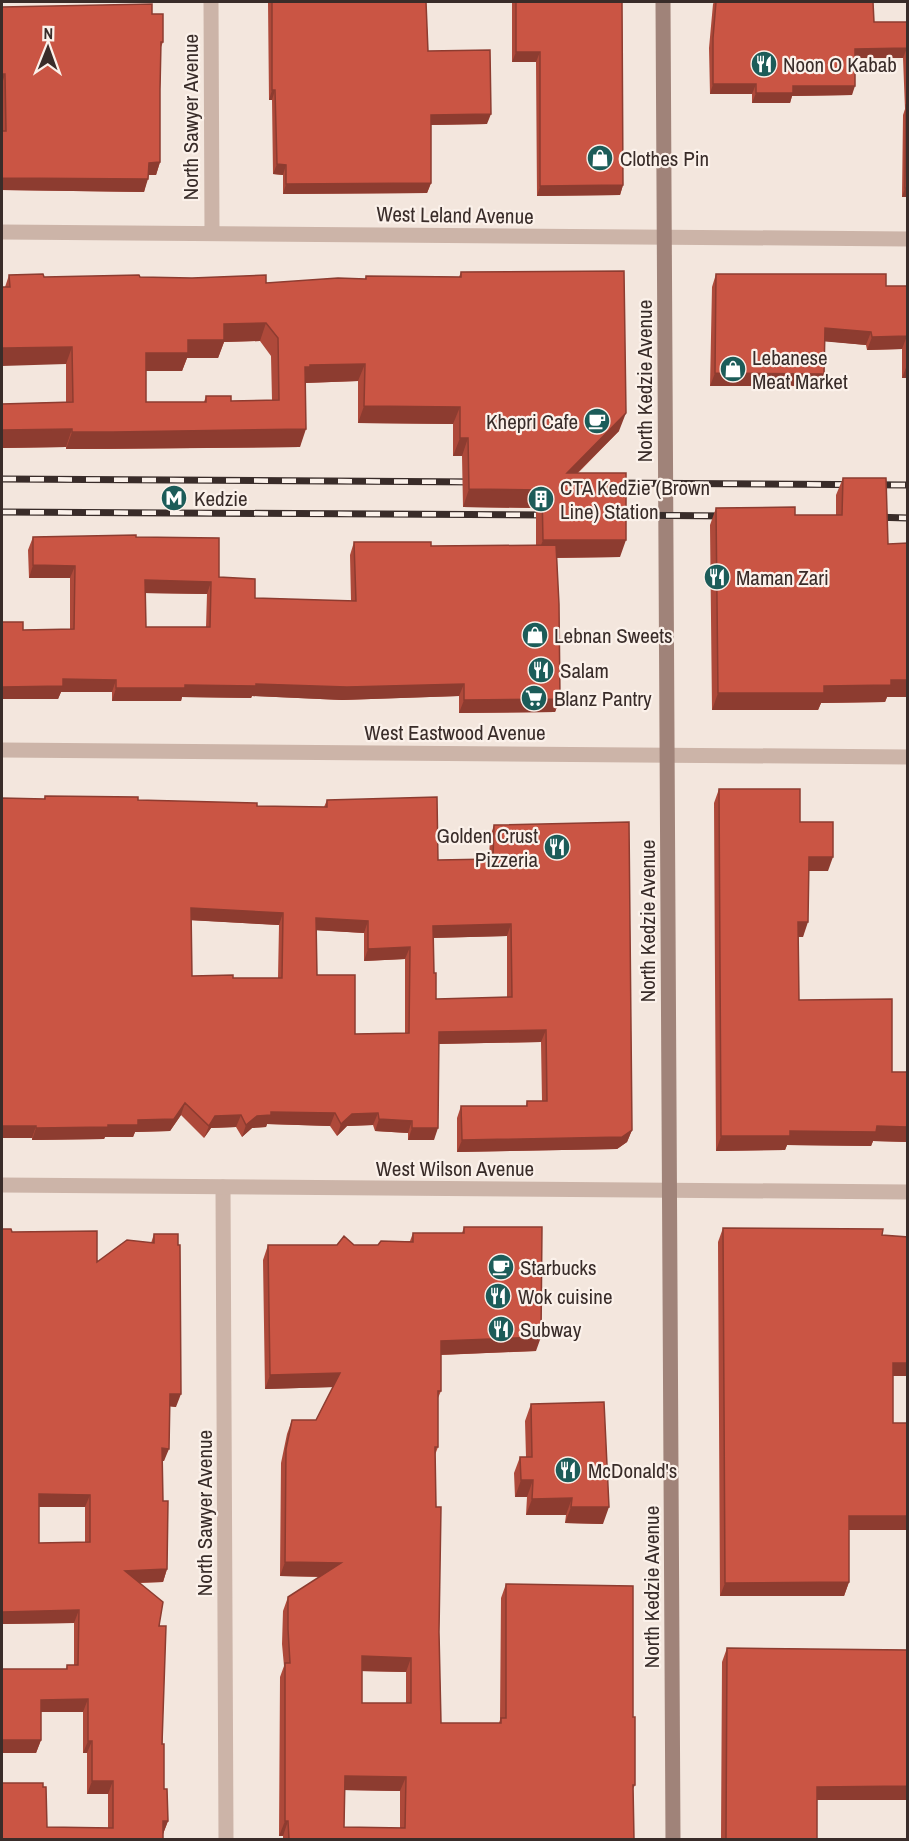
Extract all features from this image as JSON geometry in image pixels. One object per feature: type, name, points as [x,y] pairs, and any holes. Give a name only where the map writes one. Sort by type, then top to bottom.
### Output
[{"type":"main road","name":"North Kedzie Avenue","points":[[663,2],[674,1839]]},
{"type":"street","name":"North Sawyer Avenue","points":[[211,2],[212,233]]},
{"type":"street","name":"West Leland Avenue","points":[[2,232],[908,239]]},
{"type":"street","name":"West Eastwood Avenue","points":[[2,750],[908,757]]},
{"type":"street","name":"West Wilson Avenue","points":[[2,1185],[908,1192]]},
{"type":"street","name":"North Sawyer Avenue","points":[[223,1186],[226,1839]]},
{"type":"building","points":[[272,2],[426,2],[428,51],[490,50],[491,114],[431,115],[431,183],[286,184],[286,165],[277,164],[275,90],[272,90]]},
{"type":"building","points":[[516,2],[622,2],[623,185],[540,186],[540,52],[516,52]]},
{"type":"building","points":[[716,2],[873,2],[874,22],[908,22],[908,72],[907,48],[855,49],[855,86],[793,86],[793,93],[756,93],[756,84],[713,84]]},
{"type":"building","points":[[152,4],[152,14],[163,14],[163,42],[161,42],[160,162],[149,163],[148,179],[2,178],[2,131],[6,131],[5,74],[2,74],[2,7]]},
{"type":"building","points":[[906,105],[908,105],[908,188],[905,188]]},
{"type":"building","points":[[624,271],[626,413],[567,473],[626,473],[626,540],[543,540],[542,490],[469,489],[468,438],[460,438],[460,407],[364,406],[365,364],[305,367],[306,429],[114,432],[72,432],[72,429],[2,430],[2,404],[73,402],[72,347],[2,348],[2,287],[10,287],[9,275],[43,274],[44,277],[139,275],[140,277],[192,278],[266,275],[266,283],[338,278],[366,279],[366,276],[461,277],[461,272]],"holes":[[[266,323],[278,338],[279,400],[231,401],[231,396],[206,396],[206,402],[146,402],[146,353],[188,353],[188,340],[224,340],[224,324]]]},
{"type":"building","points":[[716,274],[886,274],[886,286],[908,286],[908,365],[907,336],[872,337],[871,332],[825,328],[824,374],[715,373]]},
{"type":"building","points":[[843,478],[886,478],[888,544],[908,543],[908,680],[891,680],[891,685],[824,686],[824,693],[718,693],[716,508],[795,507],[795,515],[842,515]]},
{"type":"building","points":[[136,535],[136,537],[219,538],[219,577],[255,579],[255,598],[356,601],[354,542],[431,542],[431,546],[556,545],[560,699],[464,700],[464,684],[347,687],[256,684],[256,686],[185,685],[185,688],[116,688],[116,680],[63,679],[63,686],[2,687],[2,622],[23,622],[23,630],[74,629],[75,566],[33,565],[33,537]],"holes":[[[145,580],[211,582],[210,627],[146,627]]]},
{"type":"building","points":[[719,789],[800,789],[800,822],[833,822],[833,857],[809,857],[808,922],[798,922],[799,1000],[892,999],[892,1072],[908,1072],[908,1127],[877,1126],[876,1132],[790,1131],[790,1136],[721,1136]]},
{"type":"building","points":[[45,796],[138,797],[138,800],[327,807],[327,800],[437,797],[438,860],[493,859],[494,825],[629,822],[632,1130],[622,1137],[462,1140],[461,1106],[527,1106],[527,1101],[547,1101],[546,1030],[439,1032],[438,1128],[412,1128],[412,1121],[379,1119],[378,1113],[352,1114],[341,1124],[335,1113],[271,1112],[271,1115],[257,1116],[246,1125],[241,1115],[215,1116],[209,1126],[185,1103],[174,1119],[138,1120],[138,1125],[36,1128],[36,1126],[2,1126],[2,798],[45,799]],"holes":[[[191,908],[283,913],[282,978],[233,978],[233,975],[192,976]],[[316,918],[368,921],[368,949],[410,947],[409,1033],[355,1034],[355,975],[317,975]],[[511,924],[512,997],[436,999],[433,926]]]},
{"type":"building","points":[[464,1227],[542,1227],[541,1337],[441,1341],[438,1447],[435,1447],[436,1507],[441,1507],[439,1632],[441,1723],[501,1723],[501,1718],[506,1718],[506,1584],[633,1586],[634,1839],[289,1839],[288,1821],[285,1821],[285,1663],[290,1663],[288,1597],[341,1563],[285,1562],[286,1449],[292,1420],[316,1420],[340,1373],[270,1375],[268,1245],[337,1245],[344,1236],[354,1245],[378,1245],[381,1241],[413,1242],[413,1233],[464,1233]],"holes":[[[362,1656],[411,1658],[411,1703],[362,1703]],[[345,1776],[406,1777],[405,1828],[344,1827]]]},
{"type":"building","points":[[723,1228],[883,1229],[882,1235],[908,1237],[908,1363],[893,1363],[893,1423],[908,1423],[908,1516],[849,1516],[849,1582],[725,1583]]},
{"type":"building","points":[[2,1229],[11,1229],[12,1232],[97,1231],[97,1262],[127,1240],[154,1243],[154,1234],[178,1234],[181,1394],[170,1394],[169,1449],[162,1448],[163,1501],[168,1501],[167,1569],[125,1571],[163,1602],[159,1626],[166,1626],[162,1744],[164,1744],[164,1789],[167,1789],[168,1821],[163,1821],[163,1839],[2,1839],[2,1783],[43,1783],[43,1787],[46,1787],[47,1827],[113,1828],[113,1781],[92,1781],[92,1741],[88,1741],[88,1699],[41,1700],[41,1740],[2,1740],[2,1669],[67,1669],[67,1665],[78,1665],[79,1610],[2,1612]],"holes":[[[39,1494],[90,1495],[90,1542],[39,1543]]]},
{"type":"building","name":"McDonald's","points":[[604,1402],[609,1507],[571,1507],[572,1498],[532,1499],[533,1480],[521,1480],[520,1457],[532,1457],[531,1404]]},
{"type":"building","points":[[727,1648],[908,1650],[908,1786],[817,1787],[817,1839],[726,1839]]},
{"type":"railway","points":[[2,479],[479,482]]},
{"type":"railway","points":[[611,483],[908,485]]},
{"type":"railway","points":[[2,512],[553,515]]},
{"type":"railway","points":[[610,515],[730,516]]},
{"type":"railway","points":[[871,517],[908,518]]},
{"type":"place","name":"Noon O Kabab","points":[[764,64]]},
{"type":"place","name":"Clothes Pin","points":[[600,158]]},
{"type":"place","name":"Lebanese Meat Market","points":[[733,369]]},
{"type":"place","name":"Khepri Cafe","points":[[597,421]]},
{"type":"place","name":"Kedzie","points":[[174,498]]},
{"type":"place","name":"CTA Kedzie (Brown Line) Station","points":[[541,499]]},
{"type":"place","name":"Maman Zari","points":[[717,577]]},
{"type":"place","name":"Lebnan Sweets","points":[[535,635]]},
{"type":"place","name":"Salam","points":[[541,670]]},
{"type":"place","name":"Blanz Pantry","points":[[534,698]]},
{"type":"place","name":"Golden Crust Pizzeria","points":[[557,847]]},
{"type":"place","name":"Starbucks","points":[[501,1267]]},
{"type":"place","name":"Wok cuisine","points":[[498,1296]]},
{"type":"place","name":"Subway","points":[[501,1329]]},
{"type":"place","name":"McDonald's","points":[[568,1470]]}]
